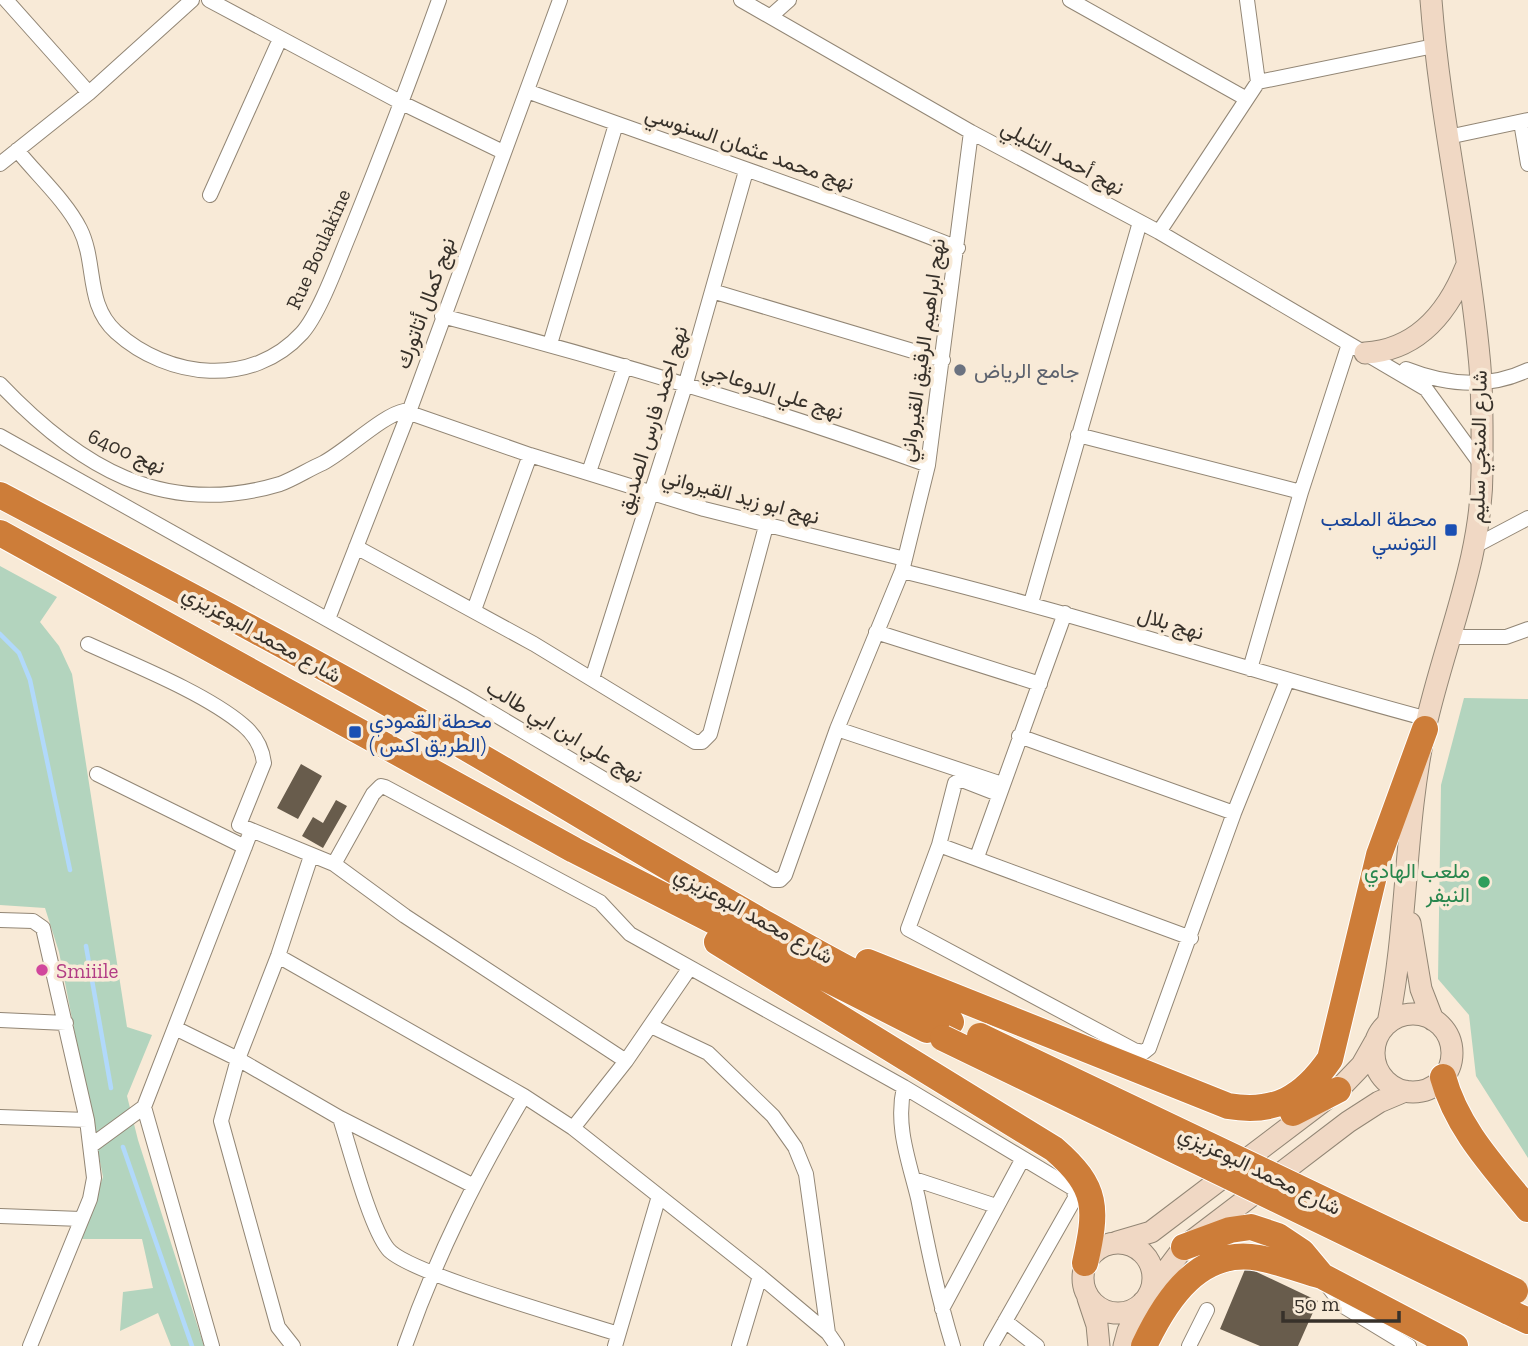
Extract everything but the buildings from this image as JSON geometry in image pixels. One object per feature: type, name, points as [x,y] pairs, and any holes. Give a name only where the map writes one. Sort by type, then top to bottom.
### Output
[{"type":"highway","name":"شارع محمد البوعزيزي","points":[[0,495],[256,629],[443,734],[947,1030]]},
{"type":"highway","name":"شارع محمد البوعزيزي","points":[[0,533],[574,850],[1519,1305]]},
{"type":"highway","points":[[658,862],[744,900],[872,964],[1107,1060],[1228,1106],[1250,1109],[1284,1101],[1302,1092],[1317,1078],[1330,1059],[1379,855],[1426,724]]},
{"type":"highway","points":[[574,850],[1054,1149],[1082,1177],[1091,1192],[1094,1221],[1085,1264]]},
{"type":"highway","points":[[1107,1060],[1200,1108],[1247,1119],[1289,1114],[1338,1090]]},
{"type":"highway","points":[[1443,1077],[1451,1104],[1473,1140],[1528,1209]]},
{"type":"highway","points":[[1184,1247],[1230,1230],[1251,1227],[1278,1236],[1302,1252],[1322,1276]]},
{"type":"highway","points":[[1144,1346],[1183,1283],[1196,1271],[1216,1260],[1235,1257],[1258,1258],[1322,1276],[1455,1346]]},
{"type":"main road","name":"شارع المنجي سليم","points":[[1085,1264],[1098,1248],[1151,1233],[1338,1090],[1362,1065],[1388,1023],[1397,980],[1408,834],[1426,724],[1475,546],[1482,509],[1482,384],[1434,46],[1431,0]]},
{"type":"main road","points":[[1357,348],[1386,352],[1415,338],[1452,299],[1467,265]]},
{"type":"main road","name":"شارع المنجي سليم","points":[[1405,890],[1421,989],[1433,1020],[1449,1040],[1452,1053],[1443,1077]]},
{"type":"main road","points":[[1388,1023],[1410,1014],[1433,1020]]},
{"type":"main road","points":[[1375,1042],[1373,1055],[1383,1079],[1405,1091]]},
{"type":"main road","points":[[1086,1293],[1101,1309],[1112,1312],[1134,1309],[1184,1247],[1348,1122],[1379,1102],[1405,1091],[1426,1090],[1443,1077]]},
{"type":"main road","points":[[1117,1242],[1139,1249],[1147,1258],[1153,1279],[1128,1331],[1124,1346]]},
{"type":"main road","points":[[1085,1264],[1083,1283],[1097,1325],[1099,1346]]},
{"type":"street","points":[[6,0],[89,93]]},
{"type":"street","points":[[0,164],[89,93],[192,0]]},
{"type":"street","points":[[209,0],[402,103],[503,152]]},
{"type":"street","name":"Rue Boulakine","points":[[17,150],[79,226],[87,250],[97,304],[116,332],[148,356],[184,370],[229,372],[264,360],[304,332],[334,272],[402,103],[439,0]]},
{"type":"street","name":"نهج كمال أتاتورك","points":[[328,619],[408,412],[560,0]]},
{"type":"street","name":"نهج أحمد التليلي","points":[[741,0],[971,132],[1159,232],[1426,389],[1482,467]]},
{"type":"street","points":[[771,16],[789,0]]},
{"type":"street","points":[[1070,0],[1245,98]]},
{"type":"street","points":[[1247,0],[1258,82]]},
{"type":"street","points":[[210,195],[280,39]]},
{"type":"street","points":[[1159,232],[1258,82],[1434,46]]},
{"type":"street","name":"نهج محمد عثمان السنوسي","points":[[527,91],[746,171],[843,202],[958,248]]},
{"type":"street","points":[[1448,137],[1524,121],[1528,164]]},
{"type":"street","points":[[550,344],[616,124]]},
{"type":"street","name":"نهج ابراهيم الرقيق القيرواني","points":[[780,880],[785,875],[837,729],[903,565],[928,466],[971,132]]},
{"type":"street","name":"نهج احمد فارس الصديق","points":[[592,679],[687,383],[746,171]]},
{"type":"street","points":[[1031,603],[1140,222]]},
{"type":"street","points":[[712,291],[943,360]]},
{"type":"street","name":"نهج علي الدوعاجي","points":[[442,316],[687,383],[801,419],[928,466]]},
{"type":"street","points":[[1250,669],[1301,492],[1357,348]]},
{"type":"street","name":"نهج أحمد التليلي","points":[[1357,348],[1429,377],[1482,384]]},
{"type":"street","points":[[589,472],[625,366]]},
{"type":"street","points":[[1482,384],[1505,380],[1528,370]]},
{"type":"street","name":"نهج 6400","points":[[0,384],[61,442],[93,463],[159,491],[219,495],[281,483],[341,454],[400,411],[408,412]]},
{"type":"street","name":"نهج ابو زيد القيرواني","points":[[408,412],[530,455],[652,493],[903,565]]},
{"type":"street","points":[[1078,435],[1301,492]]},
{"type":"street","name":"نهج علي ابن ابي طالب","points":[[0,436],[328,619],[774,880],[780,880]]},
{"type":"street","points":[[474,610],[530,455]]},
{"type":"street","points":[[84,483],[93,463]]},
{"type":"street","points":[[1475,546],[1528,518]]},
{"type":"street","points":[[356,547],[474,610],[695,742],[702,742],[710,734],[766,526]]},
{"type":"street","name":"نهج بلال","points":[[903,565],[1426,724]]},
{"type":"street","points":[[977,857],[1065,613]]},
{"type":"street","points":[[1451,637],[1506,638],[1528,629]]},
{"type":"street","points":[[876,632],[1040,684]]},
{"type":"street","points":[[88,644],[195,696],[243,725],[253,735],[264,762],[238,824],[334,864],[405,916],[626,1061]]},
{"type":"street","points":[[1000,789],[958,780],[939,845],[908,929],[1134,1050],[1144,1052],[1149,1048],[1234,813],[1287,681]]},
{"type":"street","points":[[837,729],[1000,789]]},
{"type":"street","points":[[1019,736],[1234,813]]},
{"type":"street","points":[[97,774],[245,847]]},
{"type":"street","points":[[334,864],[373,794],[377,789],[385,787],[600,902],[630,934],[904,1087],[1074,1189],[1076,1194],[991,1346]]},
{"type":"street","points":[[92,1145],[144,1107],[251,831]]},
{"type":"street","points":[[939,845],[1191,938]]},
{"type":"street","points":[[293,1346],[278,1327],[222,1131],[223,1109],[238,1059],[278,956],[311,856]]},
{"type":"street","points":[[0,920],[33,921],[43,928],[92,1145],[93,1190],[30,1346]]},
{"type":"street","points":[[278,956],[524,1096],[573,1128],[760,1276],[828,1333],[837,1346]]},
{"type":"street","points":[[573,1128],[626,1061],[689,969]]},
{"type":"street","points":[[0,1020],[66,1023]]},
{"type":"street","points":[[651,1026],[708,1053],[773,1116],[795,1147],[806,1174],[828,1333]]},
{"type":"street","points":[[175,1028],[238,1059],[340,1118],[472,1185]]},
{"type":"street","points":[[904,1087],[900,1104],[904,1152],[914,1180],[942,1309],[953,1346]]},
{"type":"street","points":[[405,1346],[431,1273],[472,1185],[524,1096]]},
{"type":"street","points":[[144,1107],[212,1346]]},
{"type":"street","points":[[0,1116],[87,1120]]},
{"type":"street","points":[[340,1118],[382,1241],[398,1259],[616,1340],[659,1196]]},
{"type":"street","points":[[942,1309],[1022,1160]]},
{"type":"street","points":[[914,1180],[996,1206]]},
{"type":"street","points":[[0,1216],[81,1219]]},
{"type":"street","points":[[739,1346],[760,1276]]},
{"type":"street","points":[[1322,1276],[1343,1306],[1409,1346]]},
{"type":"street","points":[[1189,1346],[1206,1310]]},
{"type":"street","points":[[1005,1321],[1037,1346]]},
{"type":"green space","points":[[0,566],[57,597],[40,622],[59,646],[72,674],[127,1027],[152,1035],[127,1096],[138,1140],[204,1346],[171,1346],[158,1313],[120,1331],[123,1292],[153,1288],[142,1239],[82,1239],[103,1177],[59,952],[45,908],[0,905]]},
{"type":"green space","name":"ملعب الهادي النيفر","points":[[1464,698],[1528,699],[1528,1158],[1476,1076],[1469,1015],[1438,979],[1441,785]]},
{"type":"waterway","points":[[0,634],[19,653],[30,680],[70,870]]},
{"type":"waterway","points":[[86,946],[111,1088]]},
{"type":"waterway","points":[[123,1147],[192,1346]]},
{"type":"place","name":"جامع الرياض","points":[[960,370]]},
{"type":"place","name":"محطة الملعب التونسي","points":[[1451,530]]},
{"type":"place","name":"محطة القمودي ( الطريق اكس)","points":[[355,732]]},
{"type":"place","name":"ملعب الهادي النيفر","points":[[1484,882]]},
{"type":"place","name":"Smiiile","points":[[42,970]]}]
